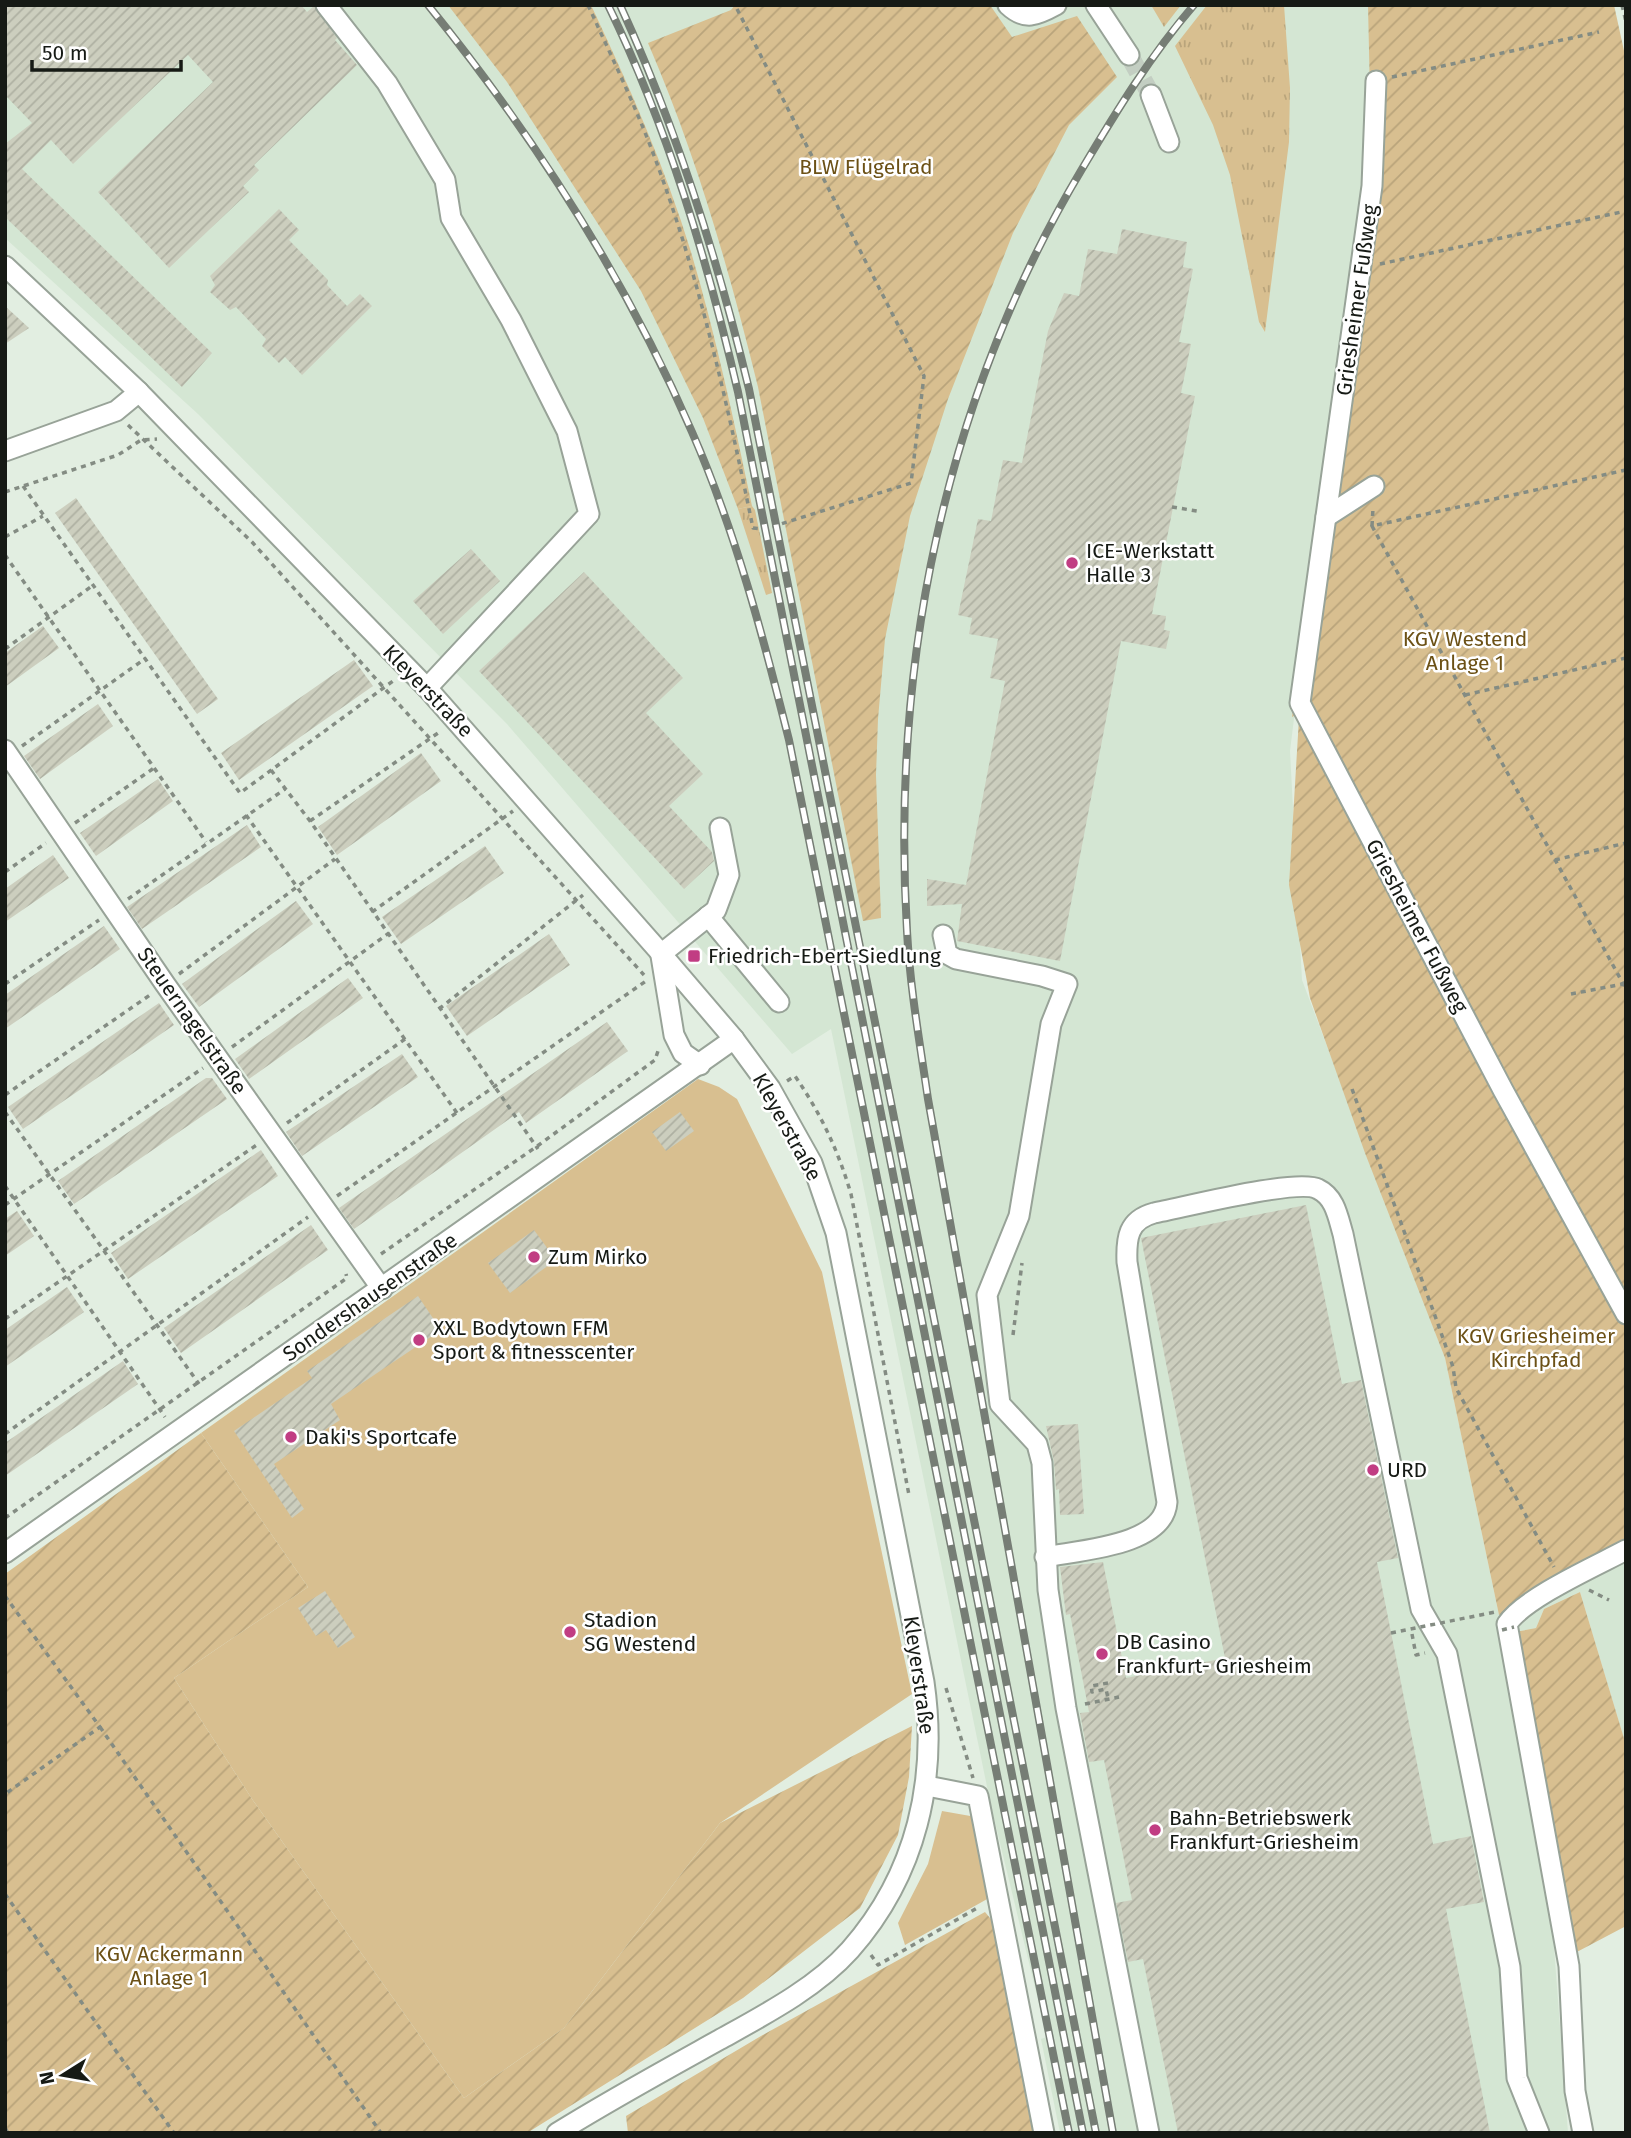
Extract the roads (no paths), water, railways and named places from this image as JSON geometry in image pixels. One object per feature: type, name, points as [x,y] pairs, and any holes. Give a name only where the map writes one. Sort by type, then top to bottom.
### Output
[{"type":"street","points":[[326,5],[387,83],[445,180],[452,218],[511,320],[567,431],[589,514],[427,688]]},
{"type":"street","points":[[1008,5],[1019,15],[1033,17],[1056,5]]},
{"type":"street","points":[[1096,5],[1129,55]]},
{"type":"street","name":"Griesheimer Fußweg","points":[[1376,81],[1372,186],[1300,703],[1503,1090],[1626,1314]]},
{"type":"street","points":[[1151,95],[1169,142]]},
{"type":"street","name":"Kleyerstraße","points":[[5,266],[139,392],[427,688],[661,954],[734,1039],[770,1088],[811,1163],[836,1233],[929,1718],[927,1786],[909,1855],[888,1897],[856,1942],[815,1980],[764,2015],[557,2133]]},
{"type":"street","points":[[5,452],[116,411],[139,392]]},
{"type":"street","points":[[1326,517],[1374,485]]},
{"type":"street","name":"Steuernagelstraße","points":[[7,752],[114,910],[382,1289]]},
{"type":"street","points":[[700,1065],[683,1053],[674,1035],[661,954],[716,909],[729,875],[720,828]]},
{"type":"street","points":[[708,916],[779,1002]]},
{"type":"street","points":[[943,935],[947,954],[956,960],[1042,976],[1067,984],[1051,1024],[1019,1216],[987,1295],[1000,1404],[1037,1444],[1040,1454],[1045,1557],[1066,1708],[1149,2133]]},
{"type":"street","name":"Sondershausenstraße","points":[[5,1553],[734,1039]]},
{"type":"street","points":[[1045,1557],[1133,1539],[1150,1531],[1166,1514],[1167,1502],[1130,1281],[1126,1241],[1131,1226],[1144,1216],[1163,1211],[1293,1186],[1317,1188],[1332,1200],[1343,1234],[1421,1609],[1447,1654],[1510,1967],[1517,2078],[1533,2127]]},
{"type":"street","points":[[1583,2133],[1575,2091],[1569,1966],[1507,1624],[1513,1616],[1626,1549]]},
{"type":"street","points":[[927,1786],[978,1797],[1044,2133]]},
{"type":"tunnel","points":[[1129,55],[1151,95]]},
{"type":"railway","points":[[428,5],[505,105],[607,263],[666,375],[692,432],[722,507],[747,584],[789,740],[1069,2133]]},
{"type":"railway","points":[[608,5],[630,51],[684,195],[738,392],[1083,2133]]},
{"type":"railway","points":[[620,5],[660,99],[694,194],[749,389],[1096,2133]]},
{"type":"railway","points":[[1113,2133],[928,1099],[908,952],[904,831],[908,732],[919,633],[937,536],[962,441],[994,348],[1034,257],[1082,169],[1148,64],[1194,5]]},
{"type":"place","name":"ICE-Werkstatt Halle 3","points":[[1072,563]]},
{"type":"place","name":"Friedrich-Ebert-Siedlung","points":[[694,956]]},
{"type":"place","name":"Zum Mirko","points":[[534,1257]]},
{"type":"place","name":"XXL Bodytown FFM Sport & fitnesscenter","points":[[419,1340]]},
{"type":"place","name":"Daki's Sportcafe","points":[[291,1437]]},
{"type":"place","name":"URD","points":[[1373,1470]]},
{"type":"place","name":"Stadion SG Westend","points":[[570,1632]]},
{"type":"place","name":"DB Casino Frankfurt- Griesheim","points":[[1102,1654]]},
{"type":"place","name":"Bahn-Betriebswerk Frankfurt-Griesheim","points":[[1155,1830]]},
{"type":"park label","name":"BLW Flügelrad","points":[[866,167]]},
{"type":"park label","name":"KGV Westend Anlage 1","points":[[1465,651]]},
{"type":"park label","name":"KGV Griesheimer Kirchpfad","points":[[1536,1348]]},
{"type":"park label","name":"KGV Ackermann Anlage 1","points":[[169,1966]]}]
